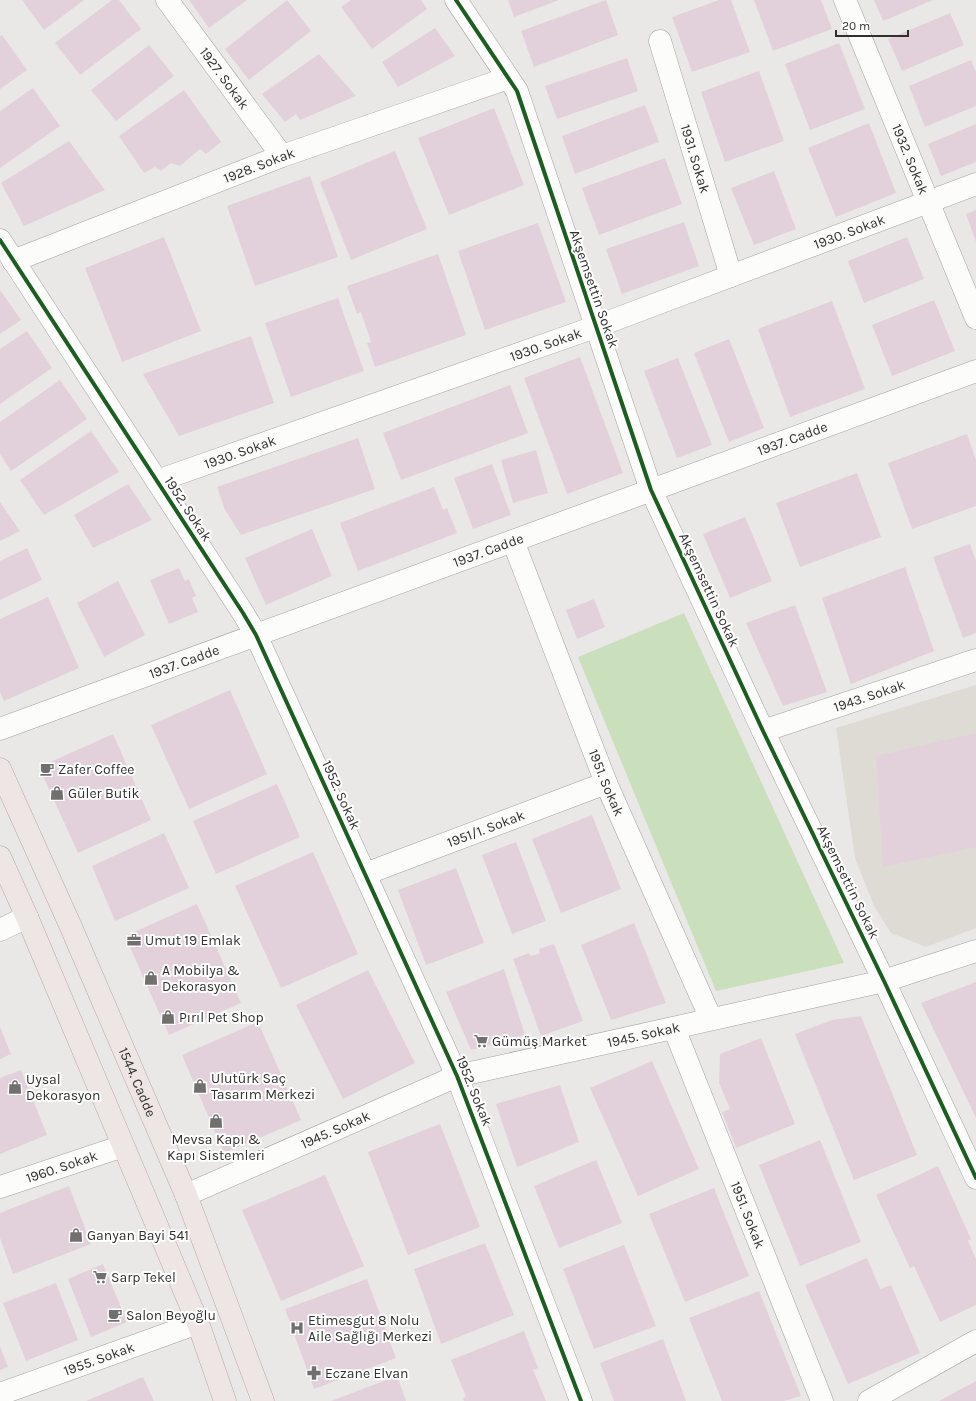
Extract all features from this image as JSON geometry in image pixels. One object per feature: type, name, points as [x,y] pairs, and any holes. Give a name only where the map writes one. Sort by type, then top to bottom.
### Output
[{"type":"main road","name":"1544. Cadde","points":[[0,769],[71,927],[186,1195],[263,1401]]},
{"type":"main road","points":[[0,857],[27,917],[198,1323],[226,1401]]},
{"type":"street","name":"1927. Sokak","points":[[167,0],[282,156]]},
{"type":"street","name":"Akşemsettin Sokak","points":[[456,0],[516,91],[651,490],[763,731],[884,981],[976,1178]]},
{"type":"street","name":"1932. Sokak","points":[[845,0],[976,318]]},
{"type":"street","name":"1931. Sokak","points":[[660,41],[731,276]]},
{"type":"street","name":"1928. Sokak","points":[[13,261],[282,156],[508,78]]},
{"type":"street","name":"1930. Sokak","points":[[157,481],[595,327],[976,184]]},
{"type":"street","name":"1952. Sokak","points":[[0,240],[256,635],[457,1076],[581,1401]]},
{"type":"street","name":"1937. Cadde","points":[[0,729],[976,371]]},
{"type":"street","name":"1951. Sokak","points":[[513,541],[606,783],[711,1019]]},
{"type":"street","name":"1943. Sokak","points":[[763,731],[976,660]]},
{"type":"street","name":"1951/1. Sokak","points":[[365,874],[606,783]]},
{"type":"street","points":[[0,930],[27,917]]},
{"type":"street","name":"1945. Sokak","points":[[186,1195],[457,1076],[884,981],[976,951]]},
{"type":"street","name":"1951. Sokak","points":[[674,1028],[822,1401]]},
{"type":"street","name":"1960. Sokak","points":[[0,1187],[123,1146]]},
{"type":"street","name":"1955. Sokak","points":[[0,1394],[198,1323]]},
{"type":"street","points":[[869,1401],[976,1341]]},
{"type":"shaded area","points":[[976,685],[976,928],[926,947],[891,933],[874,906],[855,858],[836,728]]},
{"type":"green space","points":[[684,613],[844,963],[716,991],[578,657]]},
{"type":"building","points":[[22,0],[84,0],[44,30]]},
{"type":"building","points":[[112,0],[119,0],[141,29],[80,75],[55,43]]},
{"type":"building","points":[[189,0],[247,0],[209,28]]},
{"type":"building","points":[[287,0],[311,31],[249,80],[225,49]]},
{"type":"building","points":[[351,0],[421,0],[427,9],[372,49],[341,7]]},
{"type":"building","points":[[508,0],[559,0],[514,17]]},
{"type":"building","points":[[606,0],[618,35],[534,67],[521,31]]},
{"type":"building","points":[[719,0],[731,0],[750,52],[692,72],[672,17]]},
{"type":"building","points":[[754,0],[821,0],[832,29],[773,51]]},
{"type":"building","points":[[874,0],[933,0],[883,21]]},
{"type":"building","points":[[950,13],[964,45],[902,71],[888,39]]},
{"type":"building","points":[[435,28],[455,56],[398,87],[382,62]]},
{"type":"building","points":[[2,35],[27,70],[0,89],[0,36]]},
{"type":"building","points":[[839,43],[865,109],[810,130],[785,64]]},
{"type":"building","points":[[149,45],[174,76],[116,121],[91,90]]},
{"type":"building","points":[[319,54],[356,96],[300,120],[296,114],[285,122],[262,94]]},
{"type":"building","points":[[627,58],[638,91],[557,119],[545,86]]},
{"type":"building","points":[[971,60],[976,72],[976,106],[925,127],[909,86]]},
{"type":"building","points":[[759,71],[784,141],[725,162],[701,92]]},
{"type":"building","points":[[33,88],[60,126],[0,168],[0,111]]},
{"type":"building","points":[[184,90],[221,142],[206,154],[200,149],[180,166],[171,163],[161,171],[155,167],[144,173],[119,136]]},
{"type":"building","points":[[645,105],[659,142],[575,174],[562,136]]},
{"type":"building","points":[[494,108],[524,185],[449,215],[418,138]]},
{"type":"building","points":[[869,123],[896,193],[836,217],[808,148]]},
{"type":"building","points":[[976,124],[976,162],[941,176],[928,144]]},
{"type":"building","points":[[69,141],[105,190],[24,226],[1,183]]},
{"type":"building","points":[[395,151],[427,229],[351,260],[320,182]]},
{"type":"building","points":[[665,158],[682,204],[599,235],[582,188]]},
{"type":"building","points":[[774,171],[796,229],[754,245],[731,188]]},
{"type":"building","points":[[310,176],[338,257],[255,286],[227,206]]},
{"type":"building","points":[[976,210],[976,242],[966,214]]},
{"type":"building","points":[[684,222],[699,266],[622,294],[606,249]]},
{"type":"building","points":[[538,223],[566,302],[485,330],[458,251]]},
{"type":"building","points":[[164,237],[201,331],[122,362],[85,268]]},
{"type":"building","points":[[907,237],[924,279],[864,303],[848,261]]},
{"type":"building","points":[[438,254],[466,335],[375,367],[367,343],[371,342],[361,312],[357,314],[347,286]]},
{"type":"building","points":[[0,290],[21,320],[0,334]]},
{"type":"building","points":[[338,298],[364,371],[291,397],[265,323]]},
{"type":"building","points":[[934,300],[955,351],[892,376],[872,325]]},
{"type":"building","points":[[832,301],[865,389],[790,417],[758,329]]},
{"type":"building","points":[[27,331],[52,368],[0,404],[0,349]]},
{"type":"building","points":[[251,336],[274,403],[179,436],[143,374]]},
{"type":"building","points":[[729,339],[764,428],[729,442],[694,353]]},
{"type":"building","points":[[580,357],[623,473],[567,494],[524,378]]},
{"type":"building","points":[[678,358],[712,445],[677,458],[644,371]]},
{"type":"building","points":[[60,380],[87,419],[11,471],[0,454],[0,422]]},
{"type":"building","points":[[510,385],[528,433],[401,480],[383,433]]},
{"type":"building","points":[[91,431],[119,472],[44,515],[20,480]]},
{"type":"building","points":[[967,434],[976,460],[976,506],[912,529],[888,463]]},
{"type":"building","points":[[358,438],[375,489],[241,535],[225,510],[217,487]]},
{"type":"building","points":[[536,450],[548,493],[513,503],[501,460]]},
{"type":"building","points":[[492,464],[511,515],[473,529],[454,478]]},
{"type":"building","points":[[857,473],[881,537],[800,567],[776,503]]},
{"type":"building","points":[[128,484],[152,520],[93,548],[74,515]]},
{"type":"building","points":[[434,487],[443,510],[447,508],[457,533],[358,571],[340,523]]},
{"type":"building","points":[[0,502],[20,531],[0,541]]},
{"type":"building","points":[[745,517],[772,581],[730,598],[703,534]]},
{"type":"building","points":[[312,529],[332,576],[266,605],[245,558]]},
{"type":"building","points":[[970,544],[976,561],[976,633],[963,638],[933,557]]},
{"type":"building","points":[[27,548],[42,580],[0,600],[0,561]]},
{"type":"building","points":[[905,567],[934,651],[851,684],[822,598]]},
{"type":"building","points":[[179,568],[185,581],[189,579],[196,596],[192,598],[198,612],[169,624],[150,580]]},
{"type":"building","points":[[118,581],[145,635],[104,657],[77,603]]},
{"type":"building","points":[[48,597],[79,668],[4,701],[0,692],[0,619]]},
{"type":"building","points":[[594,599],[605,627],[577,639],[566,610]]},
{"type":"building","points":[[795,605],[827,692],[783,706],[746,623]]},
{"type":"building","points":[[230,690],[267,774],[189,809],[151,725]]},
{"type":"building","points":[[976,733],[976,847],[883,867],[876,756]]},
{"type":"building","points":[[113,734],[151,820],[78,853],[39,767]]},
{"type":"building","points":[[277,784],[300,837],[216,874],[193,821]]},
{"type":"building","points":[[592,815],[621,889],[561,913],[532,839]]},
{"type":"building","points":[[164,833],[189,888],[115,921],[92,866]]},
{"type":"building","points":[[516,842],[546,921],[512,934],[482,855]]},
{"type":"building","points":[[313,852],[358,954],[281,988],[235,886]]},
{"type":"building","points":[[456,868],[484,943],[426,965],[398,890]]},
{"type":"building","points":[[197,904],[241,1003],[169,1035],[125,936]]},
{"type":"building","points":[[634,923],[666,1003],[611,1020],[581,945]]},
{"type":"building","points":[[554,944],[583,1021],[541,1036],[513,959],[529,953],[531,956],[540,953],[539,949]]},
{"type":"building","points":[[504,969],[525,1035],[471,1050],[446,992]]},
{"type":"building","points":[[368,970],[415,1063],[343,1099],[296,1005]]},
{"type":"building","points":[[976,982],[976,1118],[921,1003]]},
{"type":"building","points":[[861,1016],[917,1155],[854,1180],[795,1034],[832,1020]]},
{"type":"building","points":[[258,1022],[301,1120],[224,1153],[182,1055]]},
{"type":"building","points":[[0,1027],[11,1054],[0,1059]]},
{"type":"building","points":[[761,1038],[795,1124],[736,1148],[722,1112],[730,1109],[719,1083],[720,1054]]},
{"type":"building","points":[[652,1061],[699,1169],[638,1196],[590,1088]]},
{"type":"building","points":[[21,1070],[47,1135],[0,1154],[0,1078]]},
{"type":"building","points":[[560,1085],[579,1142],[517,1167],[496,1104]]},
{"type":"building","points":[[440,1124],[480,1227],[408,1255],[368,1152]]},
{"type":"building","points":[[820,1140],[861,1242],[800,1266],[759,1165]]},
{"type":"building","points":[[596,1160],[622,1223],[559,1248],[534,1186]]},
{"type":"building","points":[[938,1166],[971,1239],[968,1241],[976,1259],[976,1305],[940,1322],[914,1266],[910,1268],[876,1195]]},
{"type":"building","points":[[325,1175],[364,1266],[281,1301],[242,1210]]},
{"type":"building","points":[[69,1186],[91,1244],[13,1274],[0,1238],[0,1213]]},
{"type":"building","points":[[714,1188],[749,1276],[685,1302],[649,1214]]},
{"type":"building","points":[[485,1243],[514,1315],[441,1344],[414,1269]]},
{"type":"building","points":[[624,1245],[656,1326],[594,1349],[563,1269]]},
{"type":"building","points":[[867,1258],[880,1289],[891,1285],[920,1353],[848,1384],[805,1285]]},
{"type":"building","points":[[103,1264],[127,1322],[91,1337],[68,1279]]},
{"type":"building","points":[[367,1279],[396,1358],[314,1389],[285,1309]]},
{"type":"building","points":[[56,1283],[78,1340],[26,1361],[3,1303]]},
{"type":"building","points":[[759,1291],[801,1396],[784,1401],[722,1401],[689,1318]]},
{"type":"building","points":[[524,1331],[538,1368],[533,1370],[546,1401],[464,1401],[463,1398],[466,1397],[451,1360]]},
{"type":"building","points":[[663,1339],[686,1401],[614,1401],[600,1363]]},
{"type":"building","points":[[0,1346],[8,1367],[0,1370]]},
{"type":"building","points":[[397,1376],[406,1401],[331,1401]]},
{"type":"building","points":[[143,1377],[154,1401],[86,1401]]},
{"type":"building","points":[[976,1381],[976,1401],[939,1401]]},
{"type":"cycle path","points":[[456,0],[517,91],[651,490],[763,731],[884,981],[976,1178]]},
{"type":"cycle path","points":[[0,240],[256,635],[457,1076],[581,1401]]},
{"type":"place","name":"Zafer Coffee","points":[[47,769]]},
{"type":"place","name":"Güler Butik","points":[[57,793]]},
{"type":"place","name":"Umut 19 Emlak","points":[[134,940]]},
{"type":"place","name":"A Mobilya & Dekorasyon","points":[[151,978]]},
{"type":"place","name":"Pırıl Pet Shop","points":[[168,1017]]},
{"type":"place","name":"Gümüş Market","points":[[481,1041]]},
{"type":"place","name":"Ulutürk Saç Tasarım Merkezi","points":[[200,1086]]},
{"type":"place","name":"Uysal Dekorasyon","points":[[15,1087]]},
{"type":"place","name":"Mevsa Kapı & Kapı Sistemleri","points":[[216,1121]]},
{"type":"place","name":"Ganyan Bayi 541","points":[[76,1235]]},
{"type":"place","name":"Sarp Tekel","points":[[100,1277]]},
{"type":"place","name":"Salon Beyoğlu","points":[[115,1315]]},
{"type":"place","name":"Etimesgut 8 Nolu Aile Sağlığı Merkezi","points":[[297,1328]]},
{"type":"place","name":"Eczane Elvan","points":[[314,1373]]}]
